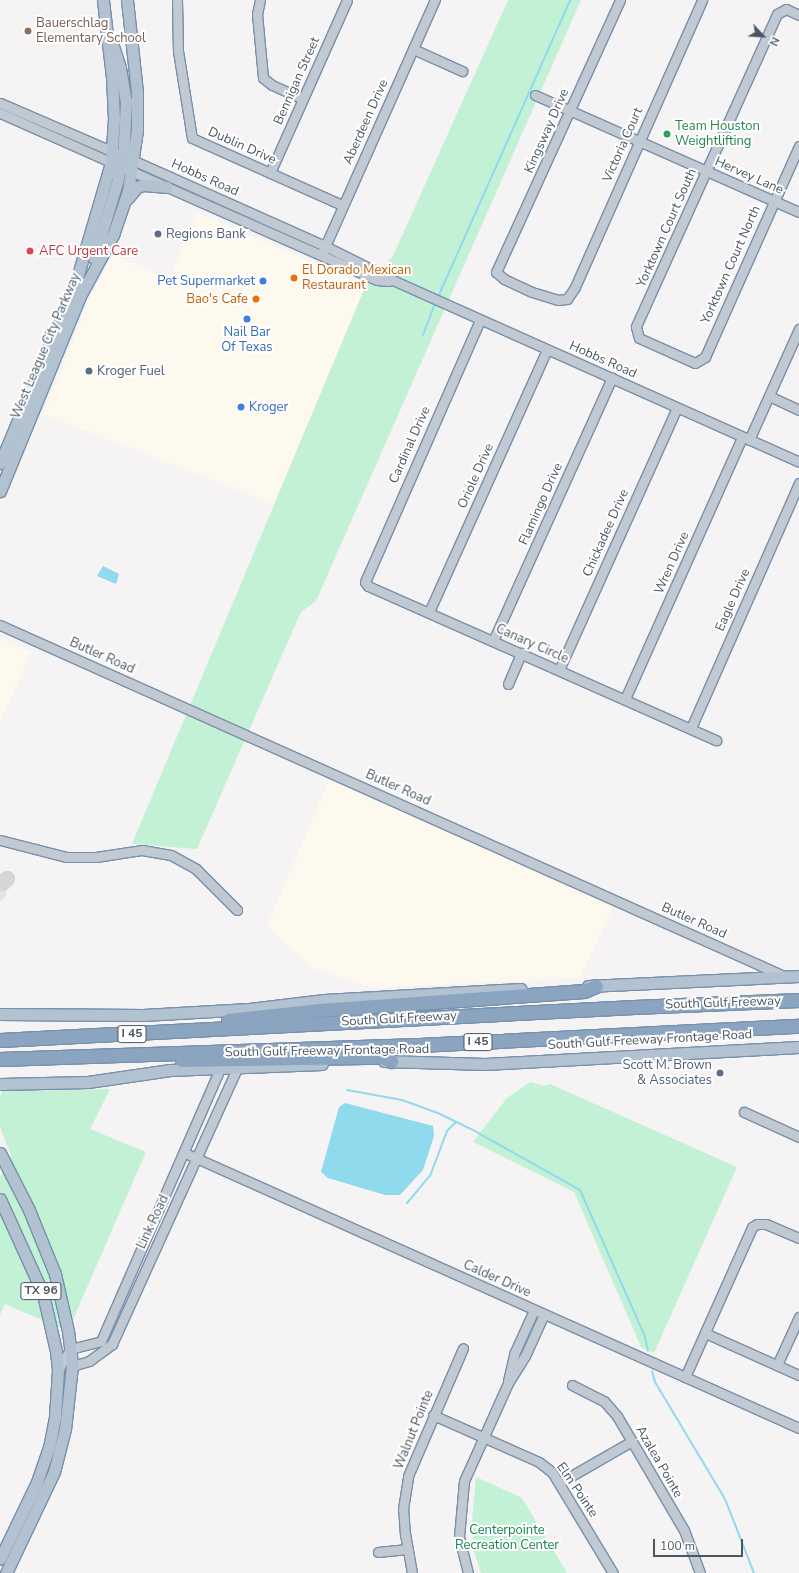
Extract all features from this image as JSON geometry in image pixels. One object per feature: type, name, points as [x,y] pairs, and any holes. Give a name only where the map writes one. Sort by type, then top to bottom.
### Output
[{"type":"highway","points":[[182,1031],[217,1022],[319,1010],[584,991],[596,986]]},
{"type":"highway","name":"South Gulf Freeway","points":[[0,1040],[634,1007],[799,1000]]},
{"type":"highway","name":"South Gulf Freeway","points":[[0,1059],[157,1052],[419,1045],[799,1026]]},
{"type":"highway","points":[[157,1052],[181,1060],[381,1057],[391,1061]]},
{"type":"main road","points":[[79,298],[97,251],[122,161],[125,90],[117,54],[106,25],[103,0]]},
{"type":"main road","name":"West League City Parkway","points":[[0,463],[28,393],[75,285],[122,161],[137,130],[137,92],[127,0]]},
{"type":"main road","name":"West League City Parkway","points":[[0,490],[79,298],[113,235],[125,201],[122,161]]},
{"type":"main road","points":[[125,201],[137,187],[144,185],[167,187]]},
{"type":"main road","points":[[28,393],[37,400]]},
{"type":"main road","points":[[0,1014],[143,1015],[437,993],[799,976]]},
{"type":"main road","name":"South Gulf Freeway Frontage Road","points":[[0,1084],[88,1082],[170,1070],[391,1061],[485,1064],[799,1047]]},
{"type":"main road","name":"TX 96","points":[[0,1153],[29,1210],[55,1274],[68,1331],[72,1366],[65,1429],[54,1472],[6,1573]]},
{"type":"main road","name":"TX 96","points":[[0,1199],[43,1294],[56,1351],[58,1370],[55,1417],[49,1447],[37,1482],[0,1559]]},
{"type":"street","name":"Dublin Drive","points":[[177,0],[178,51],[192,138],[342,205]]},
{"type":"street","points":[[260,0],[256,14],[263,78],[272,85],[303,99]]},
{"type":"street","name":"Bennigan Street","points":[[270,173],[347,0]]},
{"type":"street","name":"Aberdeen Drive","points":[[321,255],[342,205],[435,0]]},
{"type":"street","name":"Kingsway Drive","points":[[567,300],[558,300],[532,292],[504,279],[496,272],[571,111],[620,0]]},
{"type":"street","name":"Victoria Court","points":[[567,300],[702,0]]},
{"type":"street","name":"Yorktown Court South","points":[[667,351],[639,338],[636,327],[777,14],[786,9],[799,15]]},
{"type":"street","points":[[413,49],[462,71]]},
{"type":"street","name":"Hervey Lane","points":[[535,95],[799,212]]},
{"type":"street","name":"Hobbs Road","points":[[0,103],[122,161],[167,187],[377,280],[397,282]]},
{"type":"street","name":"Hobbs Road","points":[[0,113],[122,161],[325,246],[397,282],[480,320],[799,462]]},
{"type":"street","name":"Yorktown Court North","points":[[667,351],[695,363],[705,357],[799,146]]},
{"type":"street","name":"Cardinal Drive","points":[[365,582],[480,320]]},
{"type":"street","name":"Wren Drive","points":[[625,699],[745,439],[769,396],[799,329]]},
{"type":"street","name":"Oriole Drive","points":[[428,612],[547,350]]},
{"type":"street","name":"Flamingo Drive","points":[[493,641],[612,378]]},
{"type":"street","points":[[769,396],[799,410]]},
{"type":"street","name":"Chickadee Drive","points":[[559,670],[677,408]]},
{"type":"street","name":"Eagle Drive","points":[[691,728],[799,483]]},
{"type":"street","name":"Canary Circle","points":[[365,582],[428,612],[716,740]]},
{"type":"street","name":"Butler Road","points":[[0,625],[785,977]]},
{"type":"street","points":[[508,684],[521,653]]},
{"type":"street","points":[[0,840],[66,857],[96,857],[142,850],[171,855],[196,869],[237,910]]},
{"type":"street","name":"Link Road","points":[[70,1349],[87,1346],[101,1341],[185,1153],[220,1068]]},
{"type":"street","name":"Link Road","points":[[72,1366],[89,1361],[112,1344],[237,1068]]},
{"type":"street","points":[[744,1112],[799,1137]]},
{"type":"street","name":"Calder Drive","points":[[185,1153],[799,1428]]},
{"type":"street","points":[[686,1377],[752,1227],[757,1224],[766,1224],[799,1238]]},
{"type":"street","points":[[151,1230],[162,1235]]},
{"type":"street","points":[[508,1383],[514,1354],[534,1310]]},
{"type":"street","points":[[468,1573],[459,1537],[460,1504],[464,1481],[508,1383],[525,1356],[544,1314]]},
{"type":"street","points":[[777,1365],[799,1317]]},
{"type":"street","points":[[68,1331],[74,1339],[87,1346]]},
{"type":"street","points":[[705,1333],[799,1375]]},
{"type":"street","name":"Walnut Pointe","points":[[412,1573],[407,1548],[403,1509],[408,1476],[463,1348]]},
{"type":"street","points":[[58,1370],[70,1349]]},
{"type":"street","name":"Azalea Pointe","points":[[572,1385],[604,1401],[617,1416],[684,1530],[700,1573]]},
{"type":"street","name":"Elm Pointe","points":[[433,1415],[539,1462],[552,1472],[613,1573]]},
{"type":"street","points":[[559,1484],[632,1441]]},
{"type":"street","points":[[378,1552],[407,1548]]},
{"type":"shaded area","points":[[196,212],[366,285],[274,504],[43,414],[91,295],[113,255],[169,279]]},
{"type":"shaded area","points":[[0,638],[32,652],[0,722]]},
{"type":"shaded area","points":[[329,780],[614,905],[580,978],[372,988],[312,968],[267,926]]},
{"type":"shaded area","points":[[10,871],[13,877],[5,884],[6,896],[0,902],[0,880]]},
{"type":"green space","points":[[508,0],[581,0],[316,601],[301,612],[197,849],[132,844],[366,285],[393,256]]},
{"type":"green space","points":[[530,1082],[544,1086],[550,1084],[737,1167],[654,1353],[641,1347],[574,1192],[473,1142],[507,1098]]},
{"type":"green space","points":[[110,1089],[90,1129],[146,1152],[68,1331],[5,1304],[0,1315],[0,1177],[11,1155],[0,1127],[0,1096],[3,1091]]},
{"type":"green space","name":"Centerpointe Recreation Center","points":[[476,1477],[522,1498],[567,1573],[481,1573],[474,1552],[472,1522]]},
{"type":"water","points":[[103,566],[119,574],[116,584],[97,576]]},
{"type":"water","points":[[345,1103],[433,1126],[434,1136],[423,1170],[400,1195],[385,1195],[328,1178],[321,1172],[339,1107]]},
{"type":"waterway","points":[[438,297],[570,0]]},
{"type":"waterway","points":[[423,335],[435,303]]},
{"type":"waterway","points":[[347,1090],[402,1100],[438,1113],[473,1130],[580,1190],[645,1337],[648,1351]]},
{"type":"waterway","points":[[407,1203],[430,1176],[447,1131],[456,1122]]},
{"type":"waterway","points":[[652,1371],[655,1382],[725,1499],[754,1573]]},
{"type":"taxiway","points":[[3,883],[7,879]]},
{"type":"place","name":"Bauerschlag Elementary School","points":[[28,31]]},
{"type":"place","name":"Team Houston Weightlifting","points":[[667,134]]},
{"type":"place","name":"Regions Bank","points":[[158,234]]},
{"type":"place","name":"AFC Urgent Care","points":[[30,251]]},
{"type":"place","name":"El Dorado Mexican Restaurant","points":[[294,278]]},
{"type":"place","name":"Pet Supermarket","points":[[263,281]]},
{"type":"place","name":"Bao's Cafe","points":[[256,299]]},
{"type":"place","name":"Nail Bar Of Texas","points":[[247,319]]},
{"type":"place","name":"Kroger Fuel","points":[[89,371]]},
{"type":"place","name":"Kroger","points":[[241,407]]},
{"type":"place","name":"Scott M. Brown & Associates","points":[[720,1073]]}]
